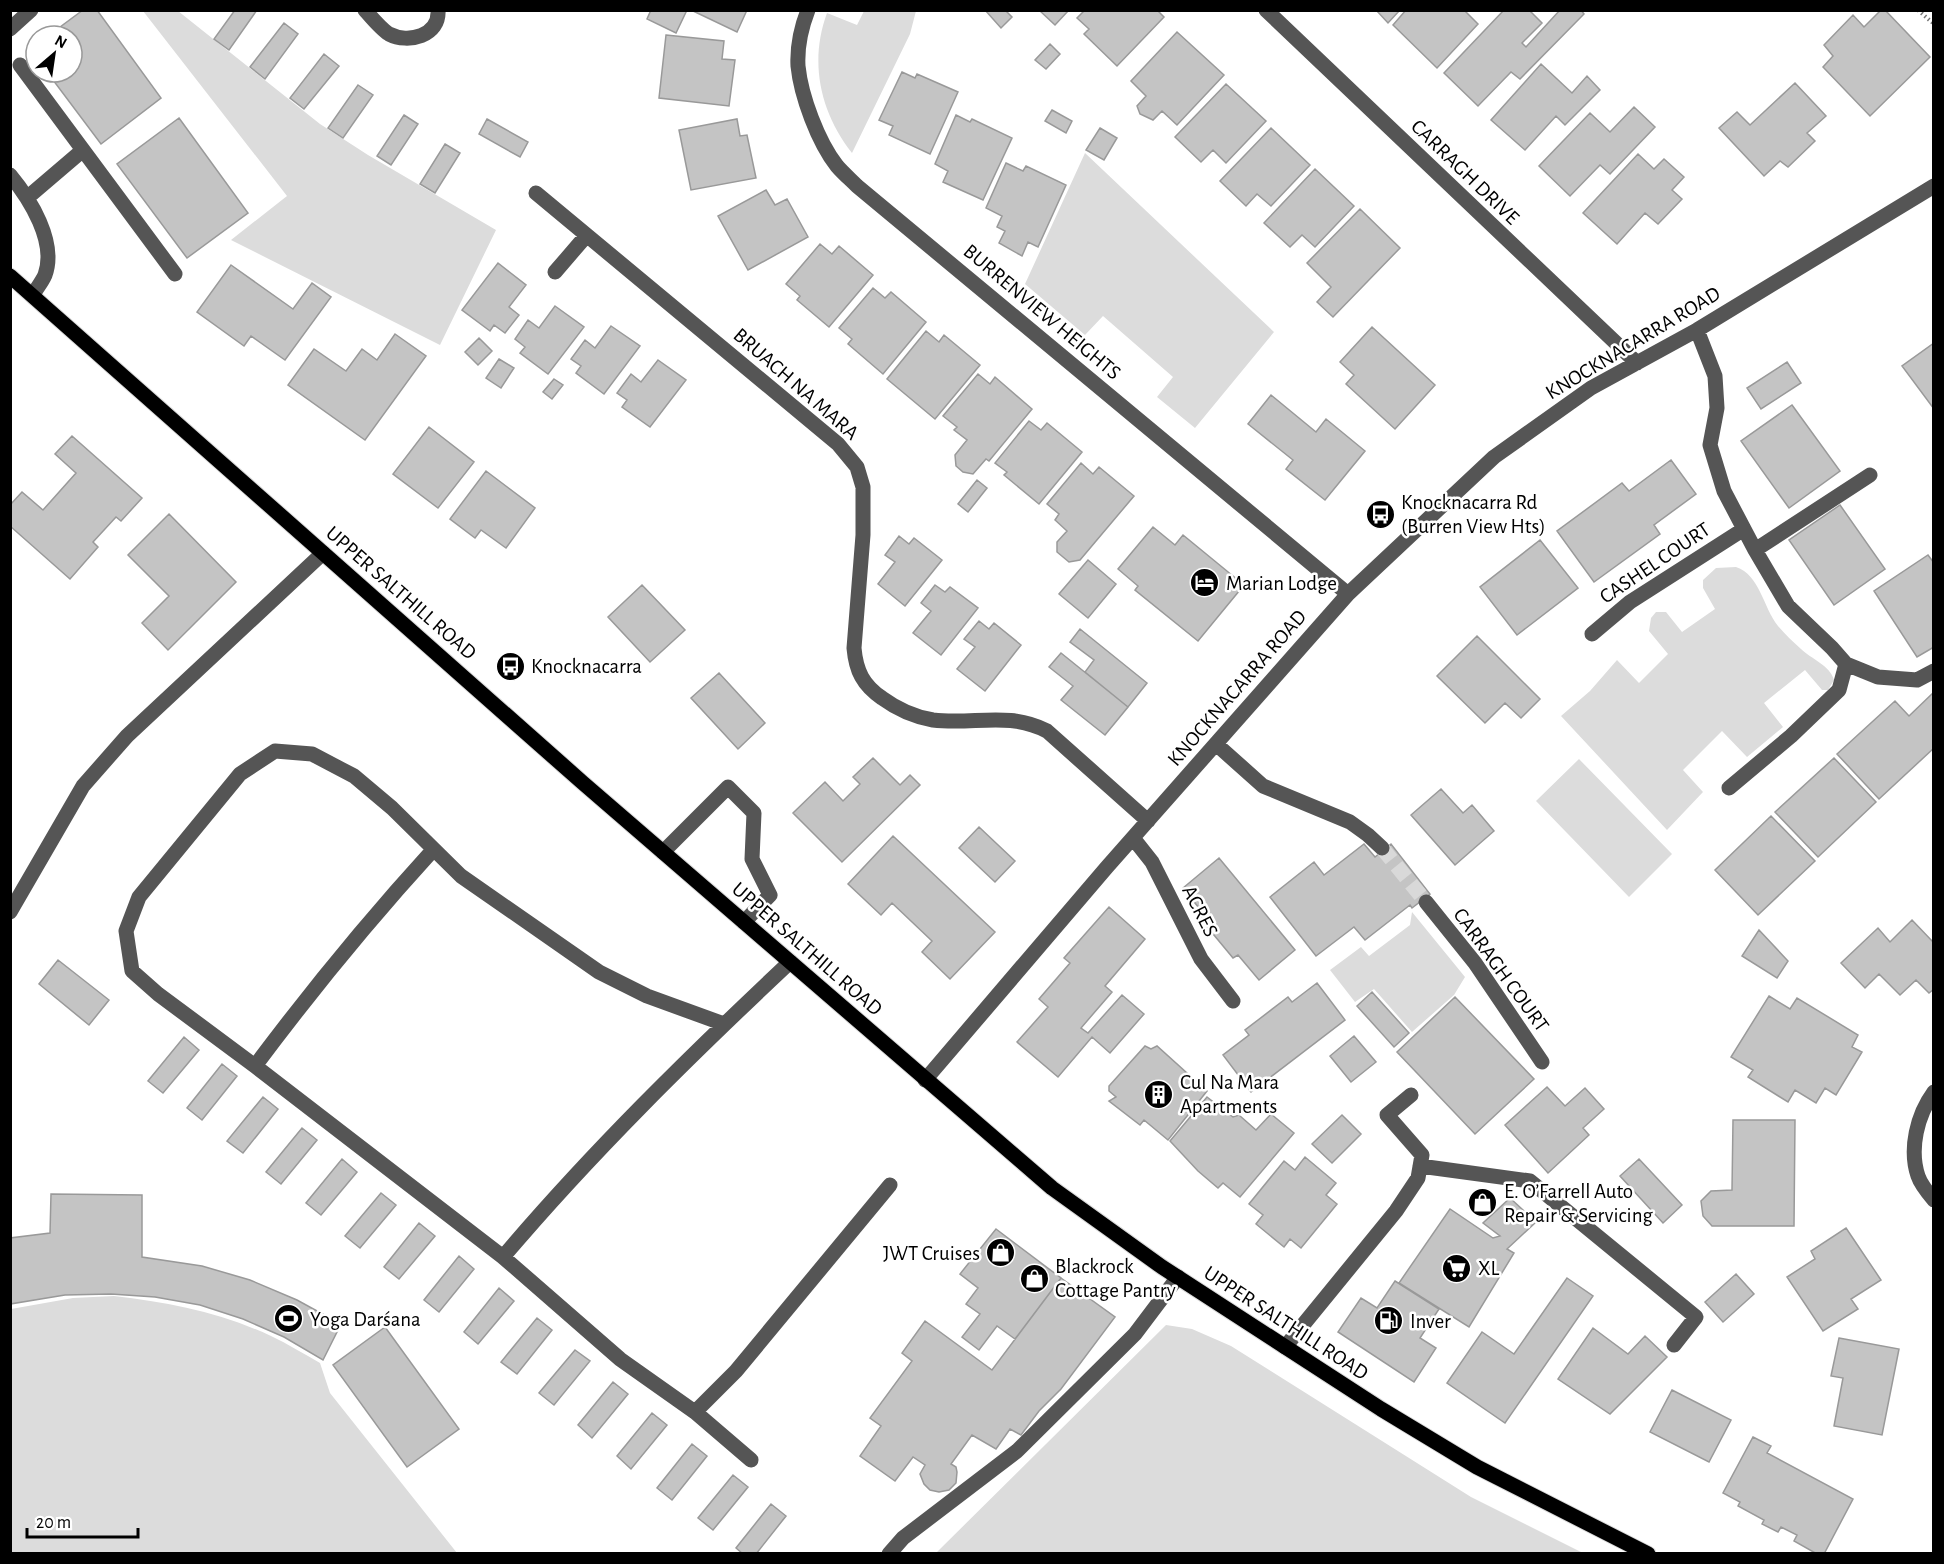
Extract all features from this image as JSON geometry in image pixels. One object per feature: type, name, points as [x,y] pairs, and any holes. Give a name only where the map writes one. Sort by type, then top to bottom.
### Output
[{"type":"main road","name":"UPPER SALTHILL ROAD","points":[[10,276],[663,852],[1052,1188],[1178,1277],[1381,1410],[1478,1467],[1648,1554]]},
{"type":"street","points":[[10,29],[31,10]]},
{"type":"street","points":[[365,10],[389,34],[410,40],[431,31],[439,17],[438,10]]},
{"type":"street","name":"BURRENVIEW HEIGHTS","points":[[808,10],[799,45],[798,66],[804,96],[815,125],[837,166],[857,186],[1348,594]]},
{"type":"street","name":"CARRAGH DRIVE","points":[[1266,10],[1637,363]]},
{"type":"street","points":[[20,65],[175,274]]},
{"type":"street","points":[[28,197],[83,150]]},
{"type":"street","points":[[10,175],[28,197],[47,242],[45,274],[33,295]]},
{"type":"street","name":"KNOCKNACARRA ROAD","points":[[925,1080],[1133,838],[1348,594],[1494,457],[1591,388],[1697,330],[1934,186]]},
{"type":"street","name":"BRUACH NA MARA","points":[[536,193],[838,444],[857,467],[863,488],[863,535],[854,648],[860,678],[872,691],[902,710],[933,720],[1009,719],[1037,726],[1047,731],[1148,821]]},
{"type":"street","points":[[555,272],[586,236]]},
{"type":"street","name":"CASHEL COURT","points":[[1697,330],[1715,376],[1717,408],[1710,445],[1724,491],[1788,606],[1846,664],[1878,677],[1917,680],[1934,671]]},
{"type":"street","points":[[1755,550],[1870,475]]},
{"type":"street","name":"CASHEL COURT","points":[[1592,634],[1630,602],[1744,529]]},
{"type":"street","points":[[10,912],[83,786],[119,744],[323,553]]},
{"type":"street","points":[[1729,788],[1791,736],[1839,690],[1846,664]]},
{"type":"street","points":[[1216,744],[1250,777],[1263,786],[1350,822],[1382,848]]},
{"type":"street","points":[[724,1024],[647,996],[600,972],[461,876],[392,808],[354,776],[312,754],[275,751],[240,774],[139,897],[126,931],[132,971],[158,994],[503,1257],[620,1359],[695,1412],[751,1460]]},
{"type":"street","points":[[663,852],[728,787],[754,813],[752,859],[770,895],[744,922]]},
{"type":"street","name":"ACRES","points":[[1133,838],[1152,862],[1201,958],[1233,1001]]},
{"type":"street","points":[[255,1066],[301,1003],[384,904],[433,850]]},
{"type":"street","name":"CARRAGH COURT","points":[[1426,902],[1475,963],[1542,1062]]},
{"type":"street","points":[[503,1257],[557,1194],[724,1024],[790,962]]},
{"type":"street","points":[[1934,1092],[1926,1102],[1921,1116],[1914,1153],[1918,1177],[1934,1200]]},
{"type":"street","points":[[1285,1347],[1396,1211],[1418,1178],[1422,1155],[1387,1115],[1412,1095]]},
{"type":"street","points":[[1420,1166],[1530,1181],[1696,1317],[1674,1345]]},
{"type":"street","points":[[695,1412],[736,1371],[890,1185]]},
{"type":"street","points":[[889,1554],[903,1538],[1017,1451],[1135,1334],[1178,1277]]},
{"type":"path","points":[[1918,10],[1934,24]]},
{"type":"shaded area","points":[[143,11],[178,11],[320,124],[496,230],[440,345],[231,240],[287,196]]},
{"type":"shaded area","points":[[864,11],[916,11],[910,34],[852,153],[832,121],[825,104],[819,68],[819,50],[827,13],[857,25]]},
{"type":"shaded area","points":[[1085,153],[1274,332],[1195,428],[1157,397],[1173,377],[1103,316],[1085,335],[1025,284]]},
{"type":"shaded area","points":[[1736,567],[1744,571],[1756,584],[1778,626],[1805,653],[1829,670],[1834,680],[1828,690],[1822,690],[1805,670],[1764,703],[1783,727],[1747,757],[1722,731],[1683,770],[1703,792],[1667,830],[1561,716],[1590,691],[1617,660],[1639,683],[1668,654],[1649,631],[1651,618],[1656,612],[1666,612],[1682,632],[1715,609],[1703,588],[1703,580],[1716,568]]},
{"type":"shaded area","points":[[1579,759],[1672,854],[1629,897],[1536,801]]},
{"type":"shaded area","points":[[1412,912],[1465,977],[1454,995],[1412,1032],[1374,989],[1355,1002],[1330,970],[1361,947],[1369,956],[1410,925]]},
{"type":"shaded area","points":[[114,1296],[174,1305],[233,1321],[271,1336],[320,1363],[330,1393],[457,1553],[11,1553],[11,1309],[73,1298]]},
{"type":"shaded area","points":[[1166,1325],[1192,1329],[1231,1346],[1471,1497],[1583,1553],[936,1553]]},
{"type":"building","points":[[83,10],[97,10],[161,98],[101,144],[56,84],[84,84],[84,24],[64,24]]},
{"type":"building","points":[[235,10],[257,10],[229,50],[214,39]]},
{"type":"building","points":[[651,10],[687,10],[676,33],[647,19]]},
{"type":"building","points":[[691,10],[747,10],[737,32]]},
{"type":"building","points":[[985,10],[1005,10],[1012,17],[1001,28]]},
{"type":"building","points":[[1039,10],[1069,10],[1055,25]]},
{"type":"building","points":[[1085,10],[1157,10],[1164,17],[1117,66],[1084,34],[1089,29],[1077,18]]},
{"type":"building","points":[[1376,10],[1400,10],[1388,23]]},
{"type":"building","points":[[1406,10],[1464,10],[1478,24],[1437,68],[1393,25]]},
{"type":"building","points":[[1504,10],[1529,10],[1542,23],[1522,43],[1526,47],[1560,10],[1581,10],[1584,14],[1520,79],[1511,72],[1478,106],[1444,73]]},
{"type":"building","points":[[1881,10],[1885,10],[1930,57],[1870,116],[1823,67],[1833,56],[1824,45],[1853,15],[1864,27]]},
{"type":"building","points":[[284,23],[298,34],[265,79],[250,67]]},
{"type":"building","points":[[1177,32],[1224,75],[1177,125],[1162,111],[1153,120],[1140,114],[1137,106],[1146,96],[1131,81]]},
{"type":"building","points":[[666,35],[724,41],[722,59],[735,60],[729,106],[659,98]]},
{"type":"building","points":[[1050,44],[1060,54],[1046,69],[1035,60]]},
{"type":"building","points":[[324,54],[339,66],[304,109],[290,98]]},
{"type":"building","points":[[1541,64],[1572,93],[1587,76],[1600,90],[1565,125],[1556,116],[1525,150],[1491,120]]},
{"type":"building","points":[[902,72],[915,78],[917,74],[958,92],[930,154],[889,135],[893,126],[879,120]]},
{"type":"building","points":[[1795,83],[1826,116],[1807,133],[1815,141],[1788,167],[1780,161],[1764,176],[1719,128],[1737,112],[1750,125]]},
{"type":"building","points":[[1226,84],[1266,121],[1226,163],[1213,150],[1201,162],[1175,137]]},
{"type":"building","points":[[358,85],[373,95],[343,138],[328,128]]},
{"type":"building","points":[[1634,107],[1655,127],[1610,174],[1600,165],[1570,196],[1539,166],[1590,113],[1610,132]]},
{"type":"building","points":[[1052,110],[1072,121],[1066,133],[1045,121]]},
{"type":"building","points":[[404,115],[418,124],[391,165],[377,156]]},
{"type":"building","points":[[956,115],[970,122],[972,119],[1012,138],[983,200],[943,182],[948,171],[935,164]]},
{"type":"building","points":[[179,118],[248,213],[187,258],[117,164]]},
{"type":"building","points":[[487,119],[528,142],[520,157],[479,134]]},
{"type":"building","points":[[737,119],[740,136],[747,135],[756,178],[691,190],[679,130]]},
{"type":"building","points":[[1100,128],[1117,138],[1104,160],[1086,150]]},
{"type":"building","points":[[1271,128],[1310,165],[1271,206],[1257,194],[1246,206],[1220,181]]},
{"type":"building","points":[[445,144],[460,153],[435,193],[420,184]]},
{"type":"building","points":[[1638,154],[1654,169],[1664,159],[1684,177],[1672,190],[1682,199],[1658,224],[1645,213],[1617,244],[1583,213]]},
{"type":"building","points":[[1006,163],[1023,171],[1026,166],[1066,185],[1038,247],[1028,242],[1022,256],[999,243],[1005,231],[997,227],[1002,216],[986,208]]},
{"type":"building","points":[[1315,169],[1354,206],[1315,247],[1302,235],[1290,247],[1264,223]]},
{"type":"building","points":[[766,190],[775,205],[787,199],[808,237],[748,270],[718,216]]},
{"type":"building","points":[[1360,209],[1400,248],[1333,317],[1317,302],[1331,287],[1307,263]]},
{"type":"building","points":[[820,244],[832,254],[839,246],[873,275],[829,327],[797,300],[800,296],[786,284]]},
{"type":"building","points":[[498,263],[526,285],[509,307],[519,315],[505,333],[494,325],[490,331],[462,310]]},
{"type":"building","points":[[231,265],[293,309],[312,283],[331,297],[285,360],[251,336],[244,346],[197,312]]},
{"type":"building","points":[[873,288],[885,298],[891,292],[926,322],[883,374],[848,344],[852,339],[839,328]]},
{"type":"building","points":[[555,306],[584,327],[548,374],[520,353],[525,347],[515,339],[528,320],[539,328]]},
{"type":"building","points":[[611,326],[640,346],[604,394],[576,373],[581,366],[571,359],[585,340],[595,348]]},
{"type":"building","points":[[1372,327],[1435,385],[1395,429],[1346,384],[1354,375],[1340,362]]},
{"type":"building","points":[[926,331],[939,342],[944,335],[980,365],[935,419],[887,379]]},
{"type":"building","points":[[395,334],[426,356],[365,440],[288,385],[314,349],[346,371],[362,349],[377,360]]},
{"type":"building","points":[[479,338],[492,351],[478,365],[465,352]]},
{"type":"building","points":[[1934,343],[1934,409],[1902,366]]},
{"type":"building","points":[[499,359],[514,368],[501,388],[486,378]]},
{"type":"building","points":[[658,360],[686,380],[650,427],[622,407],[627,400],[617,393],[631,374],[641,382]]},
{"type":"building","points":[[1787,362],[1801,383],[1761,409],[1747,388]]},
{"type":"building","points":[[978,374],[990,384],[995,377],[1032,409],[989,461],[986,459],[973,474],[963,472],[956,466],[955,455],[967,440],[954,430],[957,427],[943,416]]},
{"type":"building","points":[[554,379],[563,385],[552,399],[543,392]]},
{"type":"building","points":[[1271,395],[1316,432],[1326,419],[1365,451],[1325,500],[1286,469],[1293,460],[1248,424]]},
{"type":"building","points":[[1792,405],[1840,471],[1789,508],[1741,441]]},
{"type":"building","points":[[1029,421],[1041,430],[1047,423],[1082,452],[1039,504],[1004,475],[1007,472],[995,463]]},
{"type":"building","points":[[429,427],[474,462],[438,508],[393,474]]},
{"type":"building","points":[[72,436],[142,498],[121,521],[116,517],[93,542],[98,547],[70,579],[10,526],[10,505],[22,492],[43,510],[76,473],[55,454]]},
{"type":"building","points":[[1671,460],[1696,494],[1654,525],[1660,534],[1594,582],[1557,531],[1622,483],[1629,491]]},
{"type":"building","points":[[1081,463],[1093,474],[1099,467],[1134,496],[1080,560],[1069,562],[1057,552],[1057,542],[1067,531],[1055,520],[1059,514],[1047,504]]},
{"type":"building","points":[[486,471],[535,508],[506,548],[481,530],[475,538],[450,519]]},
{"type":"building","points":[[977,480],[987,488],[968,512],[958,504]]},
{"type":"building","points":[[1840,505],[1885,569],[1834,605],[1789,540]]},
{"type":"building","points":[[169,514],[236,582],[168,650],[142,623],[169,596],[128,555]]},
{"type":"building","points":[[1153,527],[1175,545],[1183,535],[1244,585],[1198,641],[1135,590],[1138,586],[1118,569]]},
{"type":"building","points":[[899,536],[909,544],[914,538],[942,560],[905,606],[878,584],[895,562],[885,555]]},
{"type":"building","points":[[1540,540],[1578,588],[1517,635],[1480,587]]},
{"type":"building","points":[[1928,555],[1934,563],[1934,647],[1917,657],[1874,591]]},
{"type":"building","points":[[1088,560],[1116,584],[1088,618],[1059,594]]},
{"type":"building","points":[[642,585],[685,630],[650,662],[608,617]]},
{"type":"building","points":[[935,585],[945,592],[950,587],[978,608],[941,655],[913,633],[931,611],[921,603]]},
{"type":"building","points":[[979,621],[989,629],[994,623],[1021,645],[985,691],[957,669],[975,647],[964,639]]},
{"type":"building","points":[[1080,629],[1147,683],[1128,707],[1085,672],[1094,660],[1070,642]]},
{"type":"building","points":[[1477,636],[1540,699],[1521,718],[1505,703],[1485,723],[1437,676]]},
{"type":"building","points":[[1061,653],[1128,707],[1105,735],[1061,700],[1073,686],[1049,667]]},
{"type":"building","points":[[719,673],[765,723],[738,749],[691,698]]},
{"type":"building","points":[[1934,692],[1934,748],[1879,799],[1837,754],[1895,701],[1909,716]]},
{"type":"building","points":[[873,758],[900,785],[910,775],[920,785],[842,862],[793,813],[825,782],[843,801],[860,784],[853,777]]},
{"type":"building","points":[[1834,758],[1876,802],[1818,857],[1775,812]]},
{"type":"building","points":[[1441,789],[1463,813],[1472,805],[1494,831],[1455,865],[1411,815]]},
{"type":"building","points":[[1771,816],[1815,861],[1758,915],[1715,870]]},
{"type":"building","points":[[979,827],[1015,861],[995,882],[959,848]]},
{"type":"building","points":[[893,836],[995,932],[950,979],[922,952],[932,941],[892,903],[881,915],[848,884]]},
{"type":"building","points":[[1364,844],[1375,857],[1391,844],[1430,894],[1412,908],[1410,905],[1365,940],[1354,927],[1316,956],[1270,897],[1314,862],[1324,875]]},
{"type":"building","points":[[1219,858],[1295,950],[1259,980],[1238,955],[1233,958],[1199,917],[1203,913],[1183,888]]},
{"type":"building","points":[[1109,907],[1145,939],[1105,986],[1112,992],[1081,1028],[1088,1033],[1122,995],[1144,1014],[1110,1053],[1092,1037],[1058,1077],[1017,1042],[1048,1007],[1039,999],[1070,963],[1064,958]]},
{"type":"building","points":[[1912,920],[1934,943],[1934,989],[1929,993],[1916,980],[1900,995],[1879,974],[1865,988],[1841,963],[1878,928],[1890,942]]},
{"type":"building","points":[[1759,930],[1788,961],[1777,978],[1742,956]]},
{"type":"building","points":[[58,960],[109,1000],[89,1025],[39,984]]},
{"type":"building","points":[[1317,983],[1345,1020],[1251,1092],[1223,1055],[1249,1035],[1245,1030],[1288,997],[1292,1002]]},
{"type":"building","points":[[1372,992],[1409,1033],[1394,1047],[1357,1006]]},
{"type":"building","points":[[1769,996],[1790,1009],[1797,998],[1858,1035],[1852,1047],[1862,1052],[1836,1095],[1825,1088],[1816,1103],[1795,1090],[1788,1102],[1748,1077],[1753,1070],[1731,1057]]},
{"type":"building","points":[[1455,997],[1534,1079],[1475,1134],[1397,1052]]},
{"type":"building","points":[[1354,1036],[1376,1062],[1351,1082],[1330,1056]]},
{"type":"building","points":[[184,1037],[199,1050],[163,1093],[148,1081]]},
{"type":"building","name":"Cul Na Mara Apartments","points":[[1145,1046],[1151,1049],[1157,1046],[1207,1091],[1168,1140],[1144,1120],[1140,1125],[1109,1101],[1116,1097],[1109,1091],[1109,1086]]},
{"type":"building","points":[[222,1064],[237,1076],[202,1120],[187,1108]]},
{"type":"building","points":[[1547,1087],[1565,1106],[1585,1088],[1604,1109],[1583,1128],[1589,1135],[1548,1173],[1505,1125]]},
{"type":"building","points":[[263,1097],[278,1109],[243,1153],[227,1141]]},
{"type":"building","points":[[1207,1097],[1233,1117],[1239,1115],[1256,1130],[1271,1114],[1294,1133],[1240,1197],[1223,1183],[1218,1188],[1198,1171],[1170,1141]]},
{"type":"building","points":[[1342,1115],[1361,1134],[1332,1163],[1312,1144]]},
{"type":"building","points":[[1733,1120],[1795,1120],[1794,1226],[1712,1226],[1703,1216],[1701,1201],[1711,1191],[1732,1190]]},
{"type":"building","points":[[302,1128],[317,1140],[281,1184],[266,1172]]},
{"type":"building","points":[[1305,1157],[1336,1183],[1326,1195],[1337,1204],[1301,1248],[1290,1239],[1284,1247],[1256,1224],[1263,1215],[1249,1204],[1284,1161],[1295,1170]]},
{"type":"building","points":[[342,1159],[357,1172],[321,1215],[306,1203]]},
{"type":"building","points":[[1639,1159],[1682,1205],[1663,1223],[1620,1176]]},
{"type":"building","points":[[381,1193],[396,1205],[360,1248],[345,1236]]},
{"type":"building","points":[[51,1194],[142,1195],[142,1257],[202,1266],[250,1280],[297,1300],[341,1324],[323,1360],[284,1337],[243,1319],[200,1305],[155,1297],[111,1294],[65,1295],[10,1304],[10,1238],[50,1233]]},
{"type":"building","name":"XL","points":[[1510,1198],[1536,1222],[1507,1249],[1514,1253],[1469,1327],[1399,1283],[1450,1209],[1493,1238],[1500,1236],[1483,1223]]},
{"type":"building","points":[[419,1223],[435,1236],[399,1279],[384,1267]]},
{"type":"building","points":[[1846,1228],[1881,1280],[1851,1299],[1858,1309],[1823,1331],[1787,1277],[1815,1259],[1811,1251]]},
{"type":"building","points":[[996,1229],[1061,1278],[1015,1339],[997,1326],[979,1350],[962,1337],[980,1314],[966,1304],[978,1288],[960,1274]]},
{"type":"building","points":[[459,1256],[474,1269],[439,1312],[424,1300]]},
{"type":"building","points":[[1736,1274],[1754,1294],[1723,1322],[1705,1302]]},
{"type":"building","points":[[1061,1278],[1115,1317],[1061,1389],[1039,1411],[1021,1435],[1010,1429],[996,1449],[972,1435],[951,1464],[956,1467],[956,1483],[949,1490],[939,1492],[930,1490],[924,1484],[920,1474],[925,1465],[913,1457],[895,1481],[860,1456],[881,1426],[870,1418],[912,1361],[902,1353],[925,1321],[992,1370]]},
{"type":"building","points":[[1567,1278],[1593,1296],[1505,1423],[1447,1383],[1482,1332],[1514,1354]]},
{"type":"building","name":"Inver","points":[[1395,1281],[1439,1309],[1420,1338],[1436,1348],[1414,1382],[1338,1332],[1361,1298],[1377,1308]]},
{"type":"building","points":[[499,1288],[514,1301],[478,1344],[464,1332]]},
{"type":"building","points":[[537,1318],[552,1330],[517,1374],[501,1362]]},
{"type":"building","points":[[385,1327],[459,1429],[407,1467],[333,1365]]},
{"type":"building","points":[[1593,1328],[1628,1354],[1645,1336],[1667,1357],[1610,1414],[1558,1379]]},
{"type":"building","points":[[1839,1338],[1899,1349],[1882,1435],[1834,1426],[1843,1378],[1831,1376]]},
{"type":"building","points":[[575,1350],[590,1361],[554,1405],[539,1393]]},
{"type":"building","points":[[613,1382],[628,1394],[592,1438],[578,1425]]},
{"type":"building","points":[[1672,1390],[1731,1420],[1709,1462],[1650,1432]]},
{"type":"building","points":[[652,1413],[667,1425],[631,1469],[617,1456]]},
{"type":"building","points":[[1753,1437],[1771,1446],[1767,1453],[1853,1499],[1824,1554],[1817,1554],[1794,1541],[1797,1535],[1781,1527],[1778,1532],[1762,1524],[1764,1520],[1738,1506],[1740,1502],[1723,1493]]},
{"type":"building","points":[[692,1444],[707,1456],[672,1500],[657,1488]]},
{"type":"building","points":[[733,1475],[748,1487],[713,1530],[698,1518]]},
{"type":"building","points":[[771,1504],[786,1516],[756,1554],[743,1554],[736,1548]]},
{"type":"tunnel","points":[[1382,848],[1426,902]]},
{"type":"place","name":"Knocknacarra Rd (Burren View Hts)","points":[[1380,514]]},
{"type":"place","name":"Marian Lodge","points":[[1205,583]]},
{"type":"place","name":"Knocknacarra","points":[[510,666]]},
{"type":"place","name":"Cul Na Mara Apartments","points":[[1159,1094]]},
{"type":"place","name":"E. O’Farrell Auto Repair & Servicing","points":[[1483,1203]]},
{"type":"place","name":"JWT Cruises","points":[[1001,1253]]},
{"type":"place","name":"XL","points":[[1457,1268]]},
{"type":"place","name":"Blackrock Cottage Pantry","points":[[1034,1278]]},
{"type":"place","name":"Yoga Darśana","points":[[289,1319]]},
{"type":"place","name":"Inver","points":[[1389,1321]]}]
